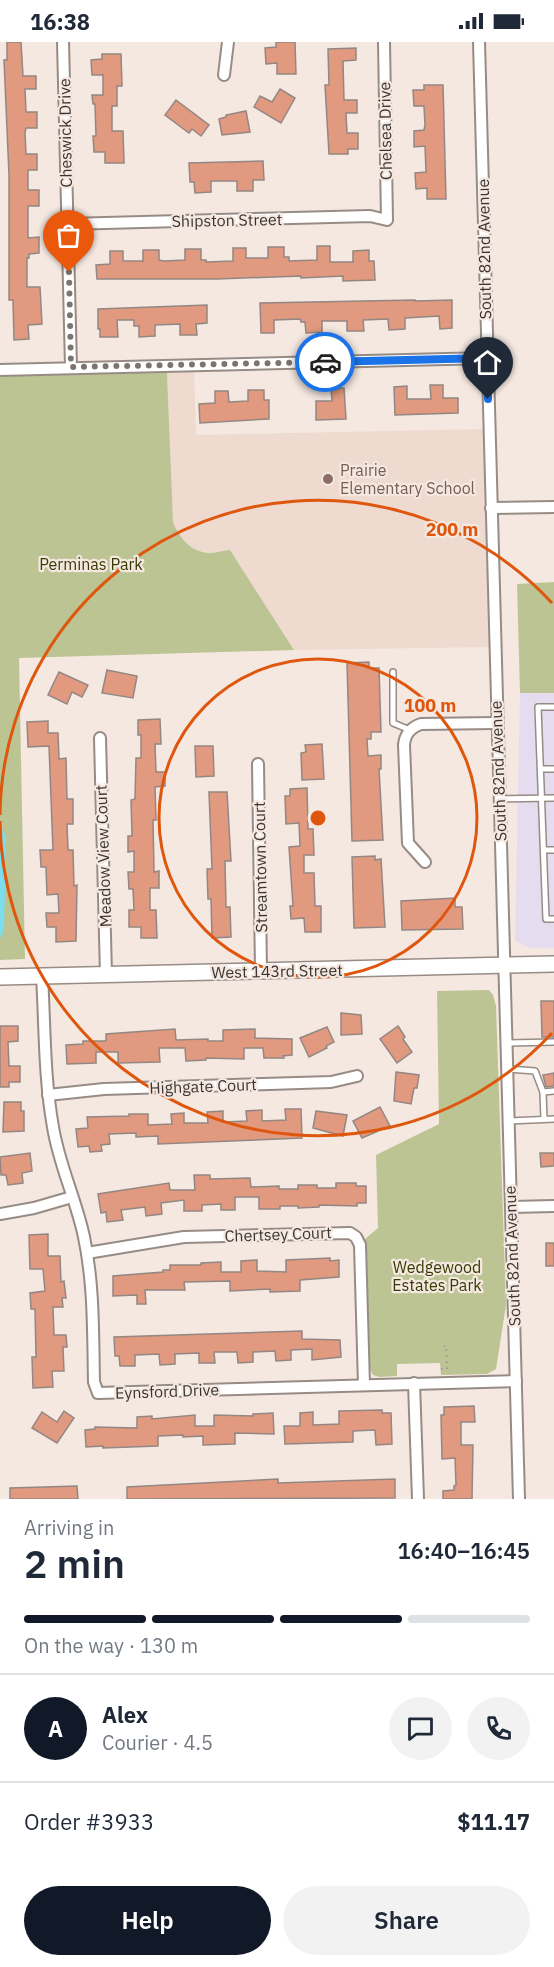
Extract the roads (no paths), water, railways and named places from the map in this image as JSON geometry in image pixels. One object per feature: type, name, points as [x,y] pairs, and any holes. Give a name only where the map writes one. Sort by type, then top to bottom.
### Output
[{"type":"main road","name":"West 143rd Street","points":[[0,977],[554,964]]},
{"type":"street","name":"Cheswick Drive","points":[[63,42],[71,367]]},
{"type":"street","points":[[224,75],[228,42]]},
{"type":"street","name":"Chelsea Drive","points":[[384,42],[387,220]]},
{"type":"street","name":"South 82nd Avenue","points":[[479,42],[519,1499]]},
{"type":"street","name":"Shipston Street","points":[[67,224],[370,216],[387,220]]},
{"type":"street","points":[[0,370],[487,358]]},
{"type":"street","points":[[491,508],[554,507]]},
{"type":"street","points":[[425,862],[408,843],[405,745],[407,734],[410,730],[427,723],[496,723]]},
{"type":"street","name":"Meadow View Court","points":[[100,738],[106,975]]},
{"type":"street","name":"Streamtown Court","points":[[258,764],[261,971]]},
{"type":"street","name":"Eynsford Drive","points":[[42,976],[48,1095],[60,1161],[87,1253],[92,1302],[94,1382],[98,1393],[516,1381]]},
{"type":"street","name":"Highgate Court","points":[[48,1095],[104,1089],[331,1082],[357,1076]]},
{"type":"street","points":[[0,1214],[72,1197]]},
{"type":"street","points":[[511,1207],[554,1206]]},
{"type":"street","name":"Chertsey Court","points":[[87,1253],[184,1237],[350,1233],[356,1237],[360,1248],[364,1385]]},
{"type":"street","points":[[414,1383],[418,1499]]},
{"type":"lane","points":[[393,672],[393,723],[410,730]]},
{"type":"lane","points":[[554,707],[538,707],[546,919],[554,919]]},
{"type":"lane","points":[[541,769],[554,769]]},
{"type":"lane","points":[[498,799],[554,798]]},
{"type":"lane","points":[[544,850],[554,850]]},
{"type":"lane","points":[[506,1043],[554,1042]]},
{"type":"lane","points":[[507,1069],[535,1071],[543,1092],[544,1119]]},
{"type":"lane","points":[[543,1092],[554,1091]]},
{"type":"lane","points":[[509,1121],[554,1119]]},
{"type":"water","points":[[0,827],[6,836],[4,930],[0,938]]},
{"type":"place","name":"Prairie Elementary School","points":[[328,479]]},
{"type":"park label","name":"Perminas Park","points":[[91,564]]},
{"type":"park label","name":"Wedgewood Estates Park","points":[[437,1276]]}]
